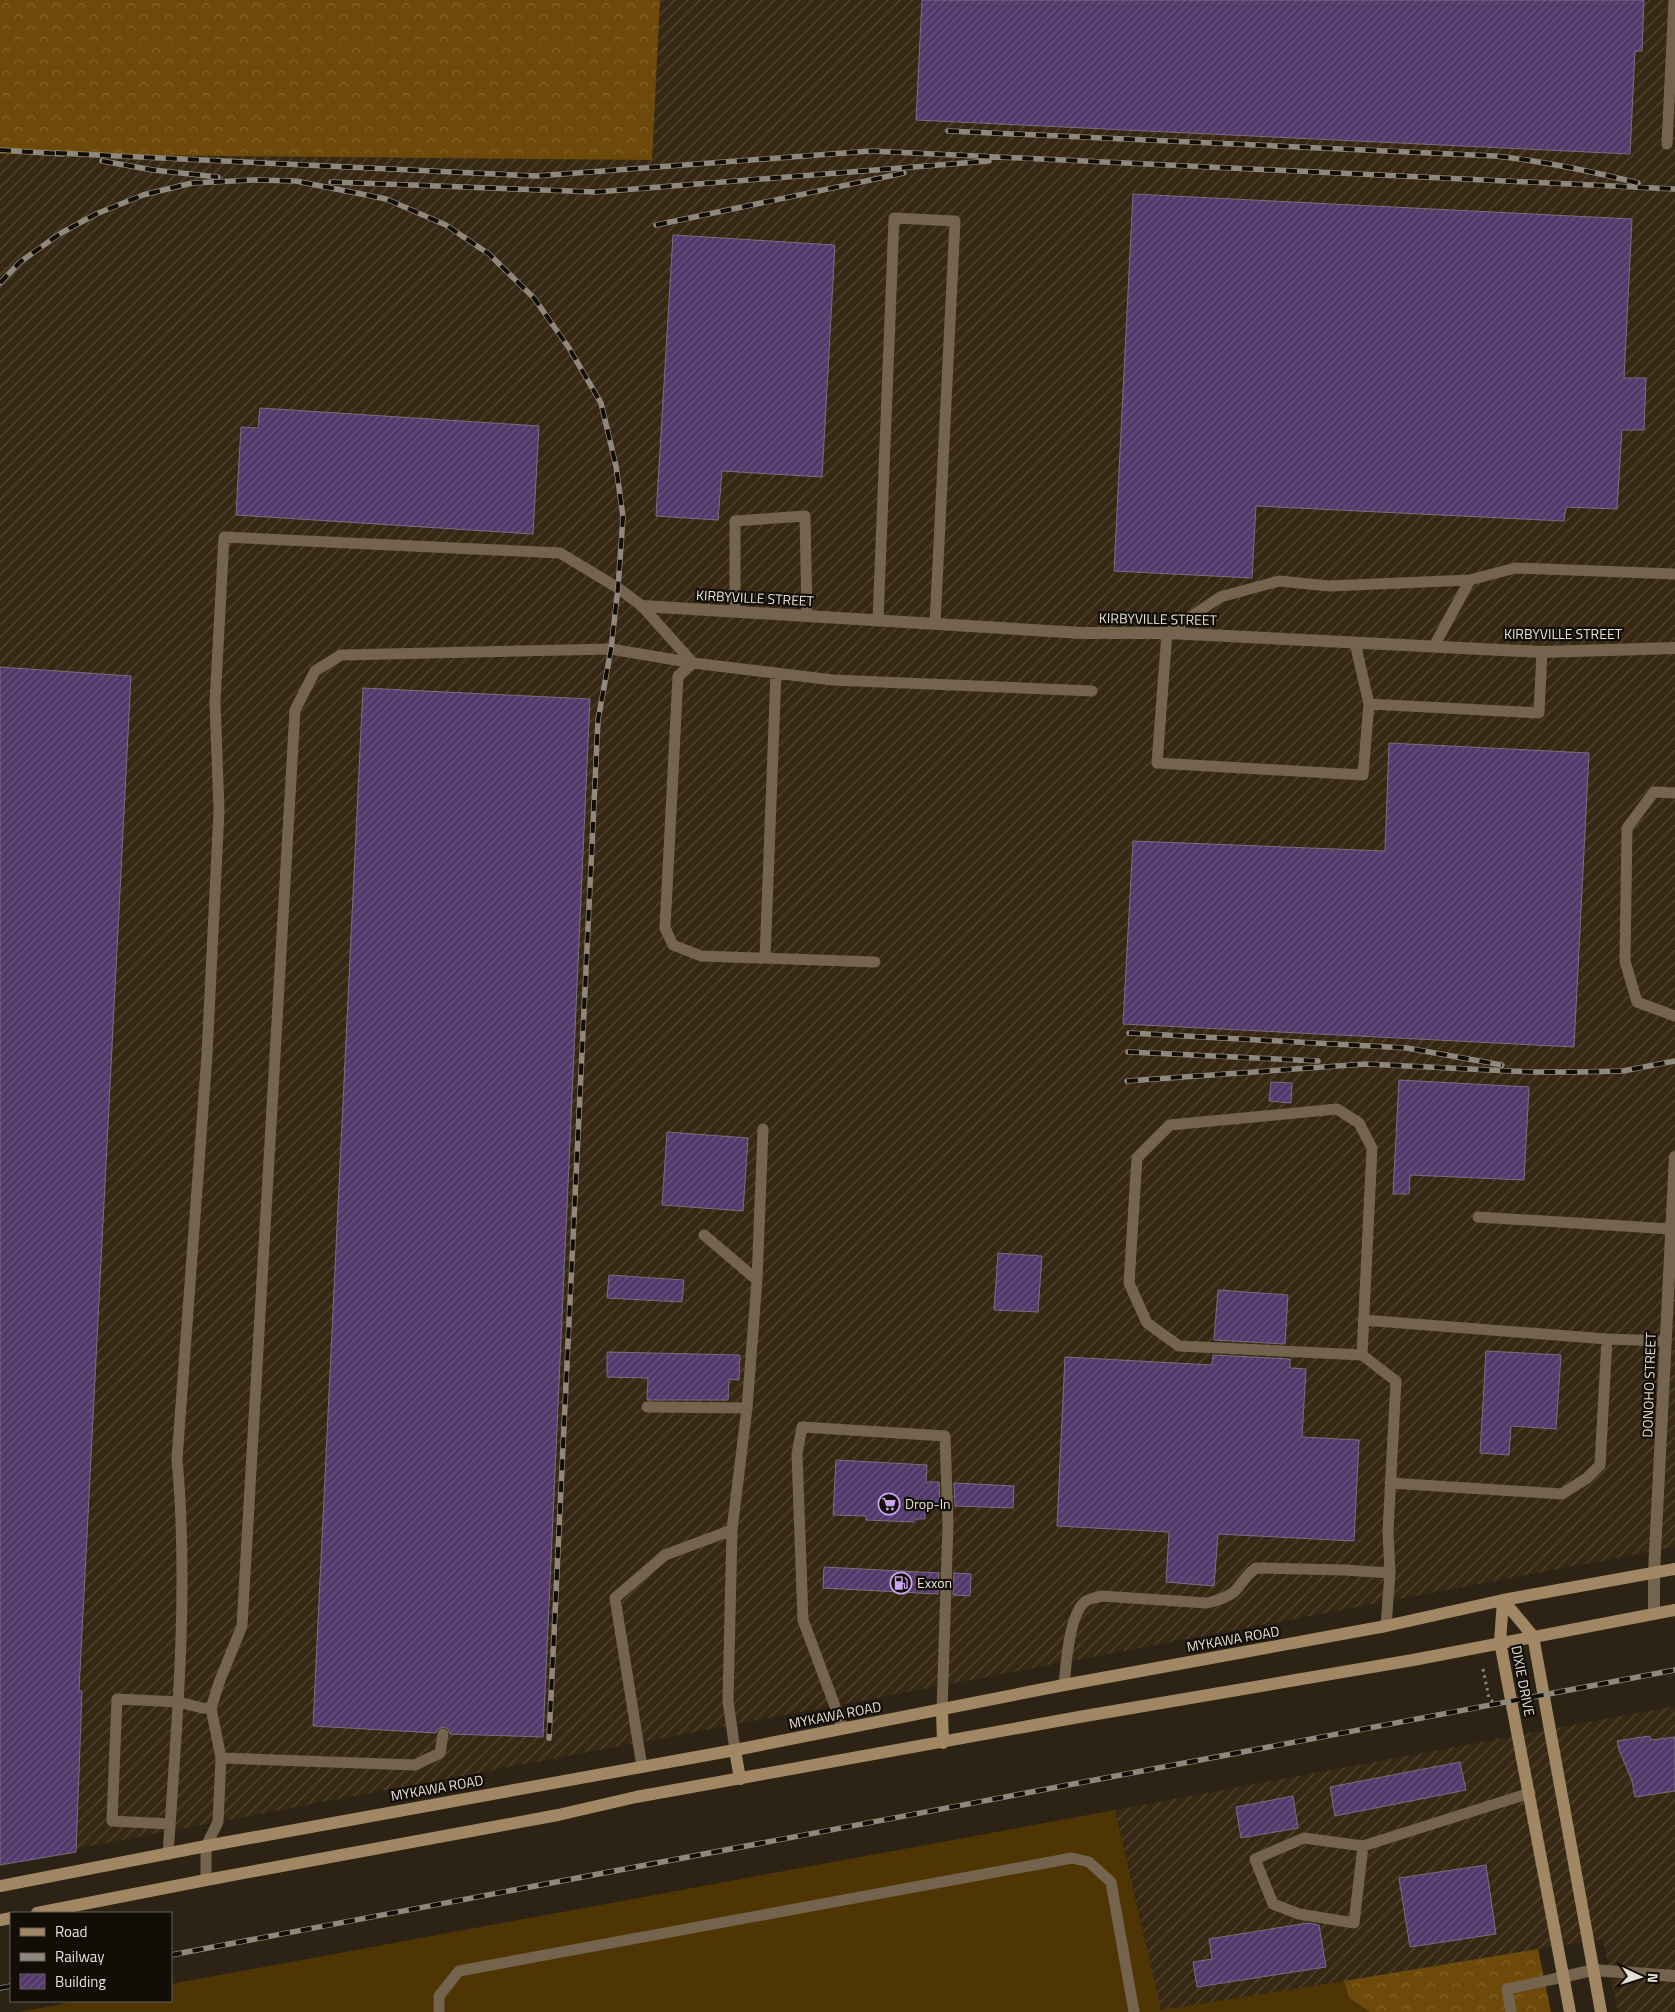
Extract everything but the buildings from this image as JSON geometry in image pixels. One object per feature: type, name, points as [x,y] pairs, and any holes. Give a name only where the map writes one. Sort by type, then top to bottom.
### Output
[{"type":"main road","name":"MYKAWA ROAD","points":[[0,1886],[206,1846],[735,1750],[1064,1685],[1386,1626],[1503,1600],[1675,1569]]},
{"type":"main road","name":"DIXIE DRIVE","points":[[1503,1600],[1533,1636],[1601,2012]]},
{"type":"main road","name":"DIXIE DRIVE","points":[[1503,1600],[1500,1642],[1570,2012]]},
{"type":"main road","points":[[42,1912],[558,1815],[636,1797],[1089,1715],[1413,1660],[1675,1610]]},
{"type":"main road","points":[[942,1710],[943,1742]]},
{"type":"main road","points":[[735,1750],[740,1779]]},
{"type":"street","name":"KIRBYVILLE STREET","points":[[642,606],[1082,633],[1167,633],[1542,652],[1675,648]]},
{"type":"street","name":"DONOHO STREET","points":[[1654,1614],[1654,1572],[1658,1526],[1665,1341],[1675,1157]]},
{"type":"street","points":[[1563,1977],[1593,1970],[1675,1976]]},
{"type":"lane","points":[[1667,144],[1674,0]]},
{"type":"lane","points":[[878,621],[894,218],[955,221],[935,624]]},
{"type":"lane","points":[[735,612],[735,521],[805,516],[807,616]]},
{"type":"lane","points":[[168,1854],[179,1702],[182,1511],[177,1459],[207,1056],[219,811],[215,702],[224,537],[560,553],[618,588],[642,606],[693,662]]},
{"type":"lane","points":[[1355,642],[1368,704],[1363,775],[1157,763],[1167,633],[1220,597],[1279,581],[1329,586],[1470,580],[1515,568],[1675,574]]},
{"type":"lane","points":[[1434,646],[1470,580]]},
{"type":"lane","points":[[206,1880],[206,1846],[218,1822],[221,1758],[211,1708],[242,1626],[294,710],[316,671],[341,655],[610,649],[833,680],[1092,691]]},
{"type":"lane","points":[[1368,704],[1539,712],[1542,652]]},
{"type":"lane","points":[[693,662],[678,676],[665,928],[673,945],[701,956],[875,962]]},
{"type":"lane","points":[[765,958],[776,673]]},
{"type":"lane","points":[[1675,793],[1654,792],[1628,828],[1624,961],[1637,1002],[1675,1016]]},
{"type":"lane","points":[[1362,1355],[1372,1148],[1359,1123],[1337,1109],[1170,1125],[1137,1158],[1129,1283],[1147,1323],[1179,1346],[1362,1355],[1396,1381],[1388,1530],[1390,1573],[1386,1626]]},
{"type":"lane","points":[[735,1750],[728,1701],[732,1530],[747,1408],[757,1280],[762,1129]]},
{"type":"lane","points":[[1478,1217],[1671,1230]]},
{"type":"lane","points":[[704,1235],[757,1280]]},
{"type":"lane","points":[[1363,1320],[1607,1339],[1665,1341]]},
{"type":"lane","points":[[1390,1483],[1562,1494],[1587,1478],[1600,1465],[1607,1339]]},
{"type":"lane","points":[[647,1407],[747,1408]]},
{"type":"lane","points":[[843,1728],[803,1620],[797,1454],[802,1426],[944,1436],[948,1524],[942,1710]]},
{"type":"lane","points":[[642,1766],[615,1598],[665,1555],[732,1530]]},
{"type":"lane","points":[[1064,1685],[1066,1661],[1077,1613],[1086,1601],[1101,1596],[1207,1603],[1220,1600],[1234,1592],[1245,1576],[1256,1568],[1390,1573]]},
{"type":"lane","points":[[170,1824],[112,1821],[117,1699],[179,1702],[202,1708],[211,1708]]},
{"type":"lane","points":[[221,1758],[415,1765],[440,1753],[443,1734]]},
{"type":"lane","points":[[1363,1846],[1354,1923],[1299,1914],[1272,1904],[1255,1859],[1304,1838],[1363,1846],[1530,1793]]},
{"type":"lane","points":[[439,2012],[440,1996],[459,1971],[1072,1858],[1089,1862],[1111,1882],[1134,2012]]},
{"type":"lane","points":[[1511,2012],[1507,1989],[1563,1977]]},
{"type":"path","points":[[1483,1669],[1489,1698],[1494,1703]]},
{"type":"shaded area","points":[[660,0],[1675,0],[1675,1547],[0,1863],[0,154],[651,160]]},
{"type":"shaded area","points":[[1675,1706],[1675,2012],[1618,2012],[1603,1939],[1161,2011],[1115,1810]]},
{"type":"shaded area","points":[[1115,1810],[1161,2010],[1344,1981],[1349,1998],[1370,2012],[18,2012],[73,2002],[172,2002],[172,1984]]},
{"type":"green space","points":[[0,0],[660,0],[652,160],[0,154]]},
{"type":"green space","points":[[1538,1949],[1551,2012],[1370,2012],[1349,1998],[1344,1981]]},
{"type":"railway","points":[[948,131],[1495,156],[1567,167],[1638,183]]},
{"type":"railway","points":[[0,150],[63,154]]},
{"type":"railway","points":[[56,153],[536,176],[871,151],[1675,189]]},
{"type":"railway","points":[[102,161],[153,170],[218,177]]},
{"type":"railway","points":[[331,182],[596,192],[989,161]]},
{"type":"railway","points":[[656,225],[904,173]]},
{"type":"railway","points":[[0,283],[20,262],[61,233],[96,214],[143,195],[192,183],[253,180],[296,181],[386,199],[446,225],[489,254],[534,298],[569,348],[601,403],[616,466],[623,517],[611,649],[598,720],[549,1738]]},
{"type":"railway","points":[[1129,1033],[1407,1048],[1502,1065]]},
{"type":"railway","points":[[1128,1052],[1318,1061]]},
{"type":"railway","points":[[1127,1081],[1366,1064],[1532,1072],[1579,1072],[1623,1071],[1675,1061]]},
{"type":"railway","points":[[172,1955],[1675,1670]]},
{"type":"railway","points":[[0,1988],[10,1986]]},
{"type":"place","name":"Drop-In","points":[[889,1504]]},
{"type":"place","name":"Exxon","points":[[901,1583]]}]
